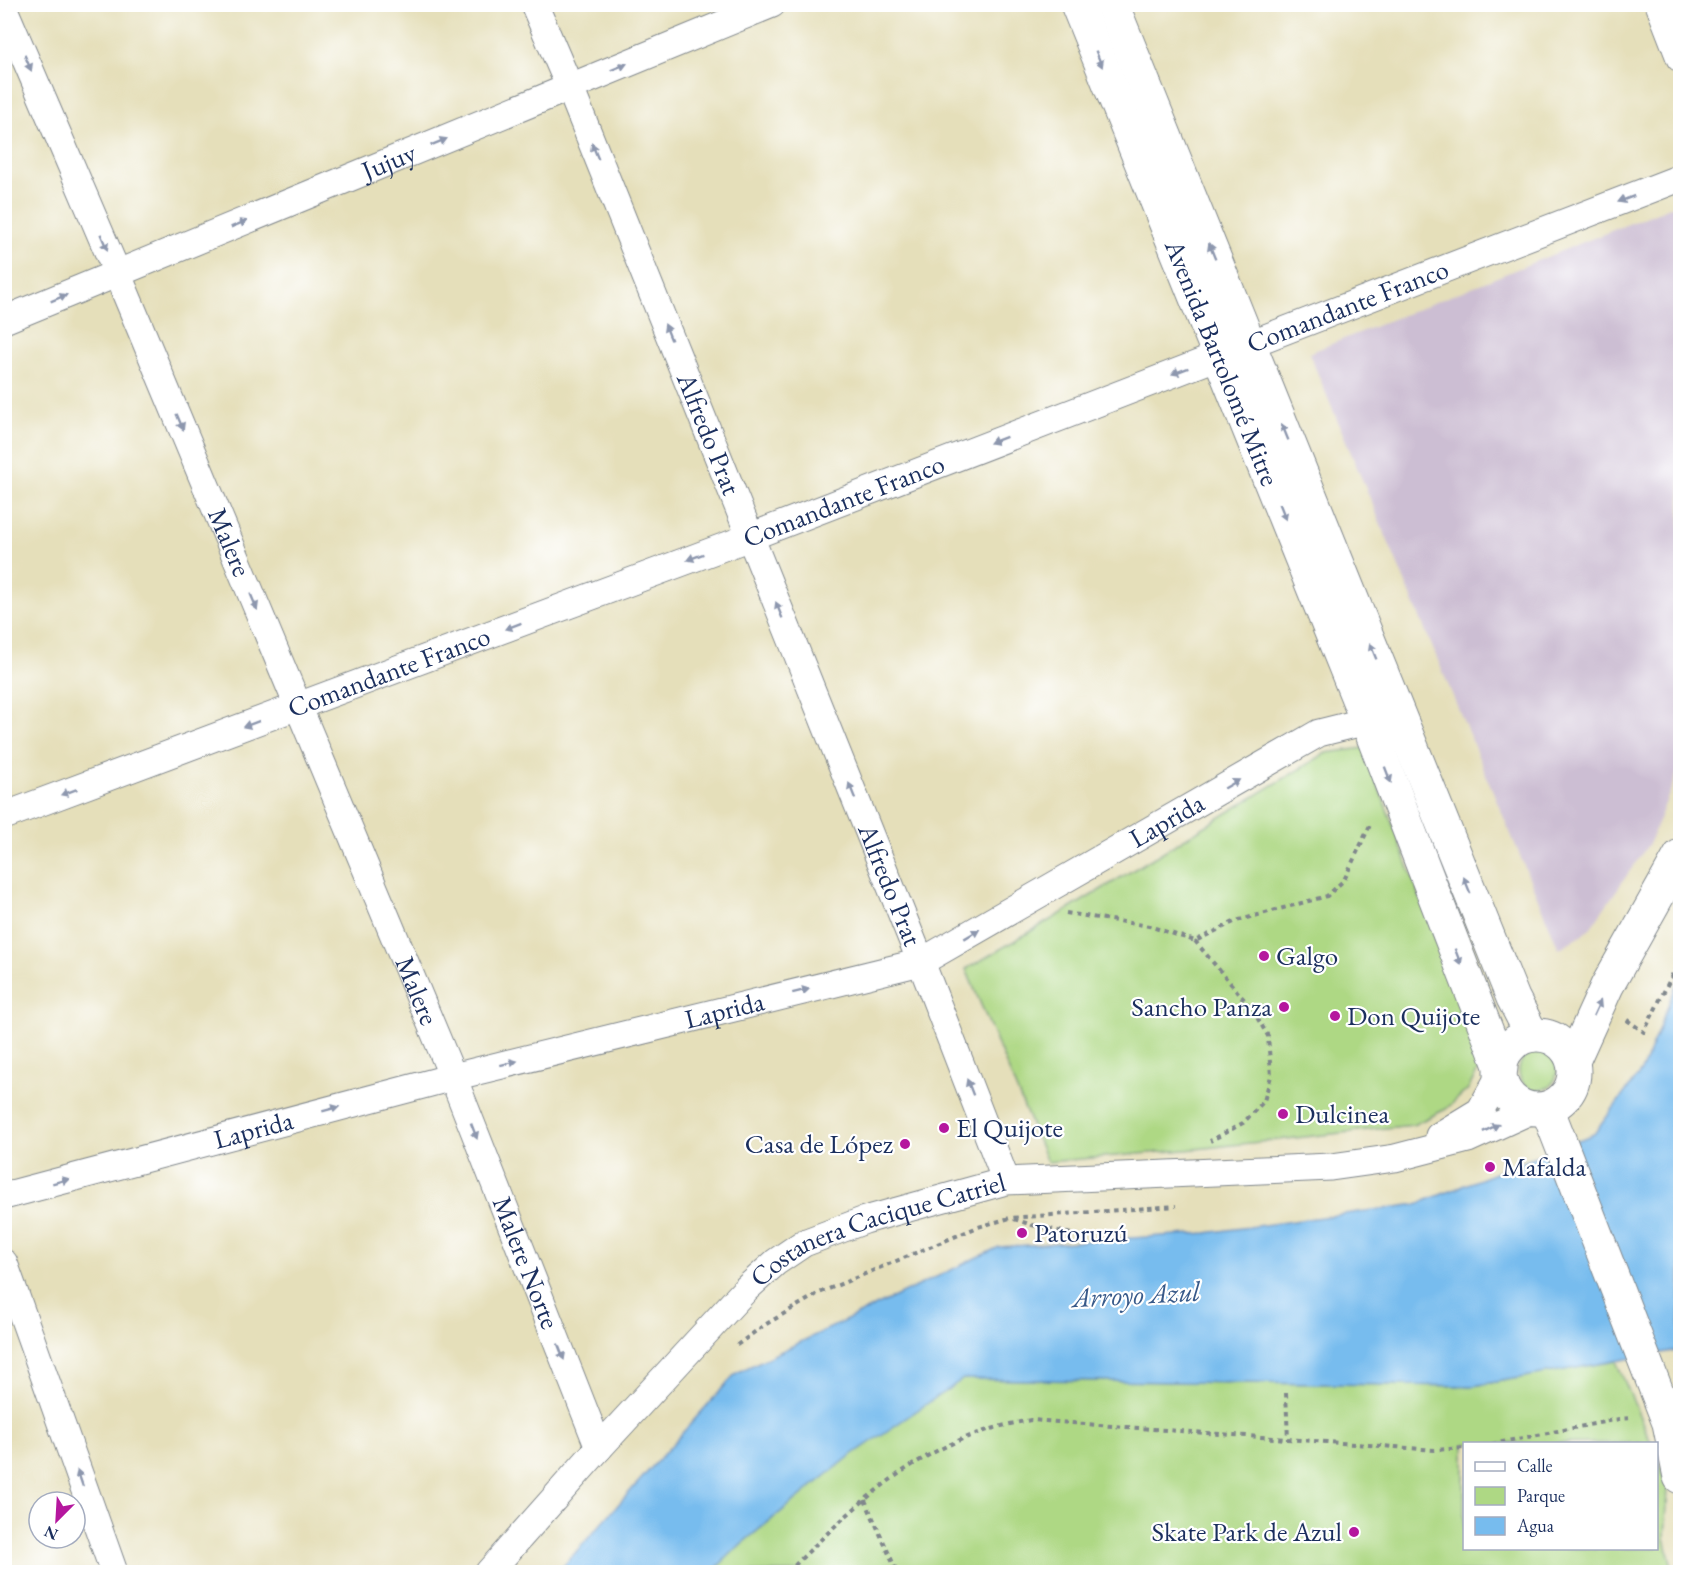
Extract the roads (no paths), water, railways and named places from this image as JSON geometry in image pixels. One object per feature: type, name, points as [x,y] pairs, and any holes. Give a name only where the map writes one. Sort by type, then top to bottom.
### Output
[{"type":"main road","name":"Avenida Bartolomé Mitre","points":[[1077,4],[1235,351]]},
{"type":"main road","name":"Avenida Bartolomé Mitre","points":[[1112,4],[1235,351],[1381,713]]},
{"type":"main road","points":[[1381,713],[1532,1035]]},
{"type":"main road","points":[[1381,713],[1504,1089],[1513,1101],[1546,1118],[1675,1432],[1680,1477]]},
{"type":"main road","points":[[1573,1061],[1600,1000],[1680,856]]},
{"type":"main road","points":[[1500,1072],[1502,1060],[1509,1048],[1520,1039],[1532,1035],[1545,1035],[1566,1048],[1573,1061],[1575,1076],[1570,1091],[1546,1118]]},
{"type":"street","name":"Alfredo Prat","points":[[534,4],[570,88],[921,962],[1006,1181]]},
{"type":"street","name":"Jujuy","points":[[4,320],[772,4]]},
{"type":"street","points":[[1659,4],[1680,58]]},
{"type":"street","name":"Malere","points":[[4,9],[118,274],[453,1077]]},
{"type":"street","name":"Comandante Franco","points":[[4,816],[750,537],[1680,178]]},
{"type":"street","name":"Laprida","points":[[4,1197],[453,1077],[921,962],[1319,733],[1381,713]]},
{"type":"street","name":"Costanera Cacique Catriel","points":[[1395,1158],[1451,1130],[1480,1111],[1500,1072]]},
{"type":"street","name":"Malere Norte","points":[[453,1077],[599,1448]]},
{"type":"street","name":"Costanera Cacique Catriel","points":[[489,1572],[599,1448],[746,1289],[776,1262],[804,1243],[865,1220],[1006,1181],[1331,1167],[1395,1158],[1546,1118]]},
{"type":"street","points":[[4,1263],[114,1572]]},
{"type":"water","name":"Arroyo Azul","points":[[1680,976],[1680,1348],[1678,1350],[1473,1386],[963,1379],[849,1457],[741,1544],[712,1572],[558,1572],[736,1373],[999,1247],[1206,1233],[1417,1204],[1594,1134],[1642,1070]]},
{"type":"place","name":"Galgo","points":[[1264,956]]},
{"type":"place","name":"Sancho Panza","points":[[1284,1007]]},
{"type":"place","name":"Don Quijote","points":[[1335,1016]]},
{"type":"place","name":"Dulcinea","points":[[1283,1114]]},
{"type":"place","name":"El Quijote","points":[[944,1128]]},
{"type":"place","name":"Casa de López","points":[[905,1144]]},
{"type":"place","name":"Mafalda","points":[[1490,1167]]},
{"type":"place","name":"Patoruzú","points":[[1022,1233]]},
{"type":"place","name":"Skate Park de Azul","points":[[1354,1532]]}]
